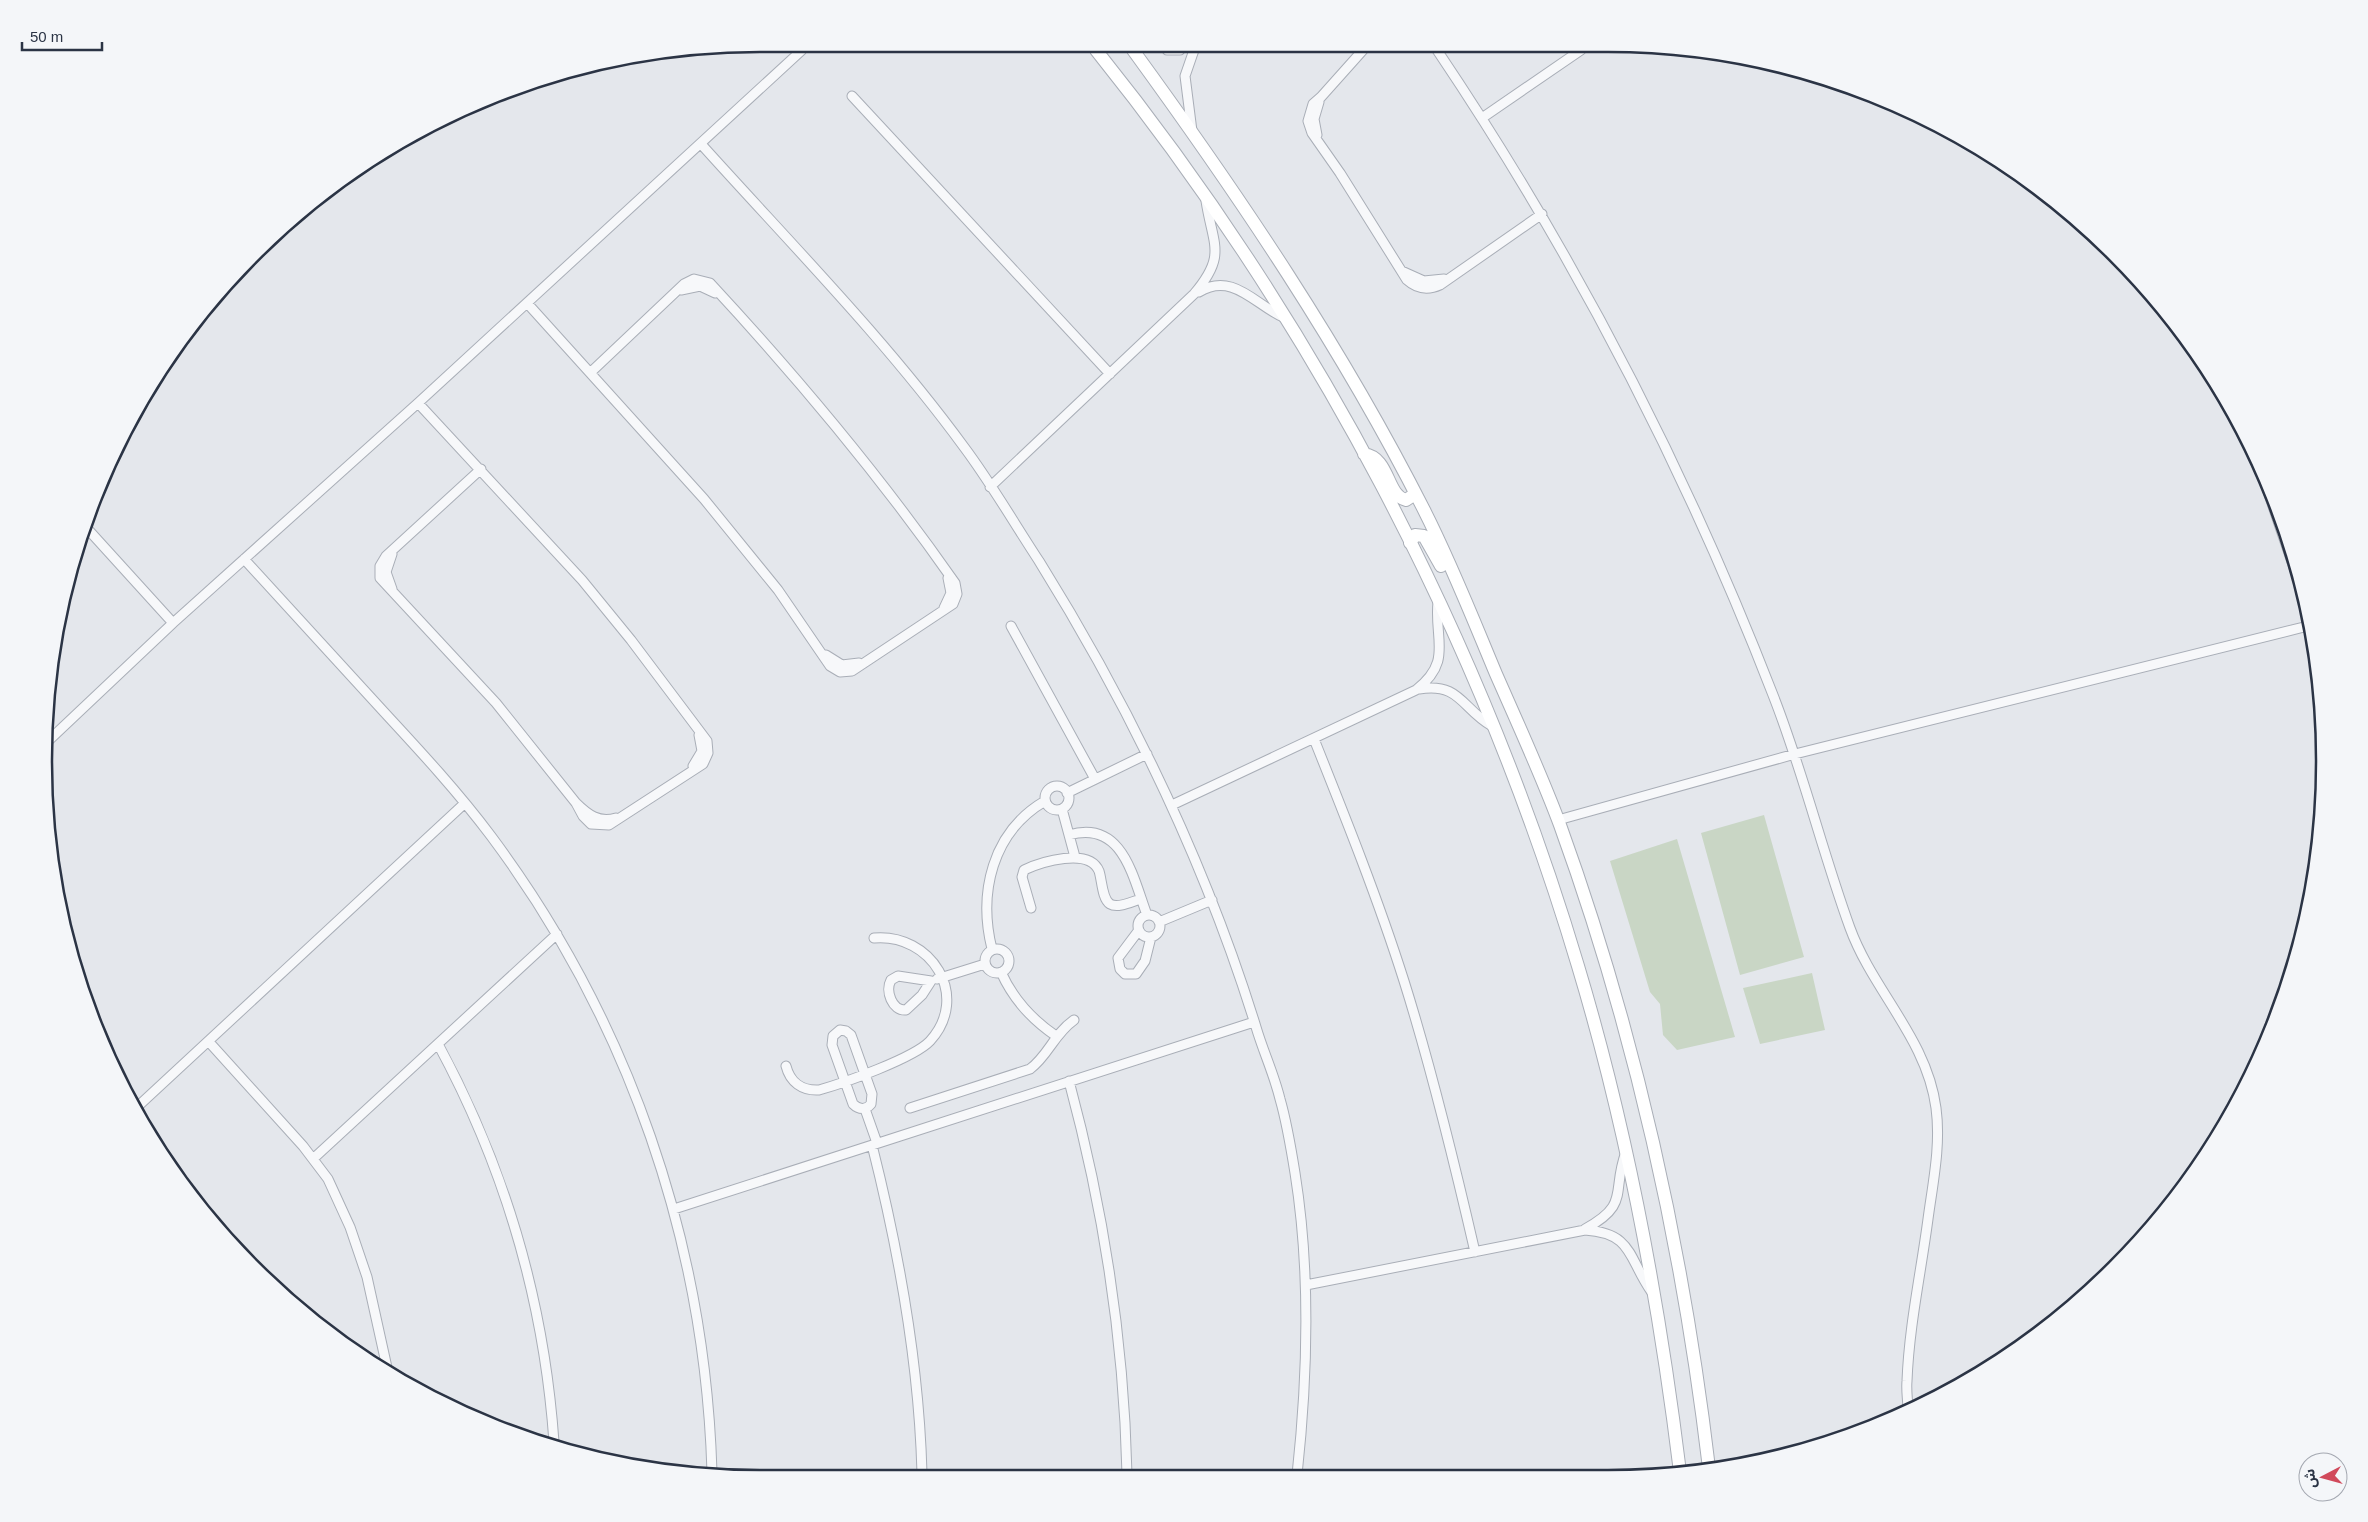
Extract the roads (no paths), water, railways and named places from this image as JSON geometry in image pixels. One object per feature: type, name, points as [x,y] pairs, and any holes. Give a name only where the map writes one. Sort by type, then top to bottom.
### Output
[{"type":"street","points":[[53,736],[173,623],[418,403],[800,52]]},
{"type":"street","points":[[1097,52],[1206,198],[1288,319],[1364,454],[1410,543],[1438,601],[1492,726],[1541,852],[1566,926],[1595,1027],[1626,1151],[1656,1298],[1679,1465]]},
{"type":"street","points":[[1134,52],[1192,131],[1305,303],[1415,494],[1456,579],[1558,820],[1614,993],[1653,1143],[1684,1296],[1708,1462]]},
{"type":"street","points":[[1192,131],[1185,76],[1193,52]]},
{"type":"street","points":[[1361,52],[1313,104],[1308,115],[1309,128],[1401,270],[1413,285],[1426,289],[1440,285],[1542,214]]},
{"type":"street","points":[[1438,52],[1542,214],[1617,349],[1705,532],[1752,642],[1795,754],[1854,937],[1864,958],[1919,1052],[1930,1078],[1936,1106],[1938,1144],[1908,1370],[1908,1402]]},
{"type":"street","points":[[1482,118],[1578,52]]},
{"type":"street","points":[[852,96],[1110,374]]},
{"type":"street","points":[[701,144],[897,363],[966,450],[1067,606],[1130,720],[1172,805],[1232,951],[1280,1097],[1288,1134],[1300,1210],[1306,1286],[1306,1365],[1297,1470]]},
{"type":"street","points":[[990,487],[1194,294],[1211,273],[1216,253],[1206,198]]},
{"type":"street","points":[[527,303],[591,372],[727,526],[778,590],[830,666],[840,672],[852,671],[953,604],[957,594],[955,583],[854,449],[722,298],[700,286],[676,292],[591,372]]},
{"type":"street","points":[[1194,294],[1212,286],[1231,286],[1248,294],[1264,307],[1288,319]]},
{"type":"street","points":[[418,403],[481,469],[609,613],[695,725],[702,745],[702,752],[696,764],[686,774],[625,815],[612,819],[598,819],[592,817],[576,803],[519,730],[383,583],[379,572],[382,561],[481,469]]},
{"type":"street","points":[[1364,454],[1373,456],[1379,462],[1400,497],[1406,500],[1415,494]]},
{"type":"street","points":[[90,532],[173,623]]},
{"type":"street","points":[[1410,543],[1415,536],[1424,536],[1444,571],[1456,579]]},
{"type":"street","points":[[244,559],[465,803],[515,868],[557,934],[596,1004],[631,1082],[657,1151],[674,1208],[702,1350],[712,1468]]},
{"type":"street","points":[[1172,805],[1416,690],[1432,676],[1439,662],[1441,646],[1437,620],[1438,601]]},
{"type":"street","points":[[1011,626],[1095,779]]},
{"type":"street","points":[[1558,820],[1795,754],[2303,627]]},
{"type":"street","points":[[1416,690],[1439,688],[1455,693],[1478,716],[1492,726]]},
{"type":"street","points":[[1314,739],[1358,849],[1406,988],[1440,1105],[1475,1252]]},
{"type":"street","points":[[1067,793],[1147,754]]},
{"type":"street","points":[[1062,809],[1050,808],[1045,801],[1046,794],[1054,786],[1062,787],[1067,793],[1068,800],[1062,809],[1075,857]]},
{"type":"street","points":[[992,949],[987,924],[987,898],[995,861],[1012,829],[1027,813],[1045,801]]},
{"type":"street","points":[[141,1103],[465,803]]},
{"type":"street","points":[[1069,835],[1083,832],[1097,834],[1116,844],[1124,856],[1147,915]]},
{"type":"street","points":[[1031,908],[1022,878],[1024,870],[1075,857],[1087,859],[1097,868],[1107,900],[1111,905],[1117,906],[1140,899]]},
{"type":"street","points":[[1159,922],[1212,900]]},
{"type":"street","points":[[1147,915],[1154,916],[1159,922],[1157,933],[1151,937],[1142,968],[1136,974],[1125,974],[1120,969],[1118,958],[1139,930],[1140,919],[1147,915]]},
{"type":"street","points":[[1139,930],[1144,936],[1151,937]]},
{"type":"street","points":[[314,1158],[557,934]]},
{"type":"street","points":[[786,1066],[793,1081],[808,1089],[819,1090],[909,1056],[932,1039],[944,1014],[946,996],[942,978],[933,961],[919,948],[893,938],[874,938]]},
{"type":"street","points":[[992,949],[1004,950],[1008,956],[1008,964],[1001,972],[991,972],[985,964],[987,953],[992,949]]},
{"type":"street","points":[[931,981],[908,1008],[902,1010],[894,1006],[888,988],[894,978],[909,977],[931,981],[985,964]]},
{"type":"street","points":[[1001,972],[1023,1008],[1036,1022],[1056,1036]]},
{"type":"street","points":[[910,1108],[1024,1072],[1040,1061],[1056,1036],[1074,1020]]},
{"type":"street","points":[[674,1208],[1254,1022]]},
{"type":"street","points":[[843,1030],[851,1035],[865,1073],[872,1097],[871,1104],[866,1109],[859,1109],[853,1104],[831,1042],[837,1032],[843,1030]]},
{"type":"street","points":[[209,1042],[314,1158],[340,1202],[359,1252],[374,1303],[386,1362]]},
{"type":"street","points":[[438,1044],[484,1140],[520,1241],[543,1345],[554,1438]]},
{"type":"street","points":[[1069,1081],[1092,1170],[1109,1260],[1122,1369],[1127,1470]]},
{"type":"street","points":[[866,1109],[893,1232],[908,1320],[918,1409],[922,1470]]},
{"type":"street","points":[[1585,1230],[1605,1218],[1616,1202],[1620,1168],[1626,1151]]},
{"type":"street","points":[[1306,1286],[1585,1230],[1607,1233],[1621,1241],[1632,1254],[1643,1278],[1656,1298]]}]
